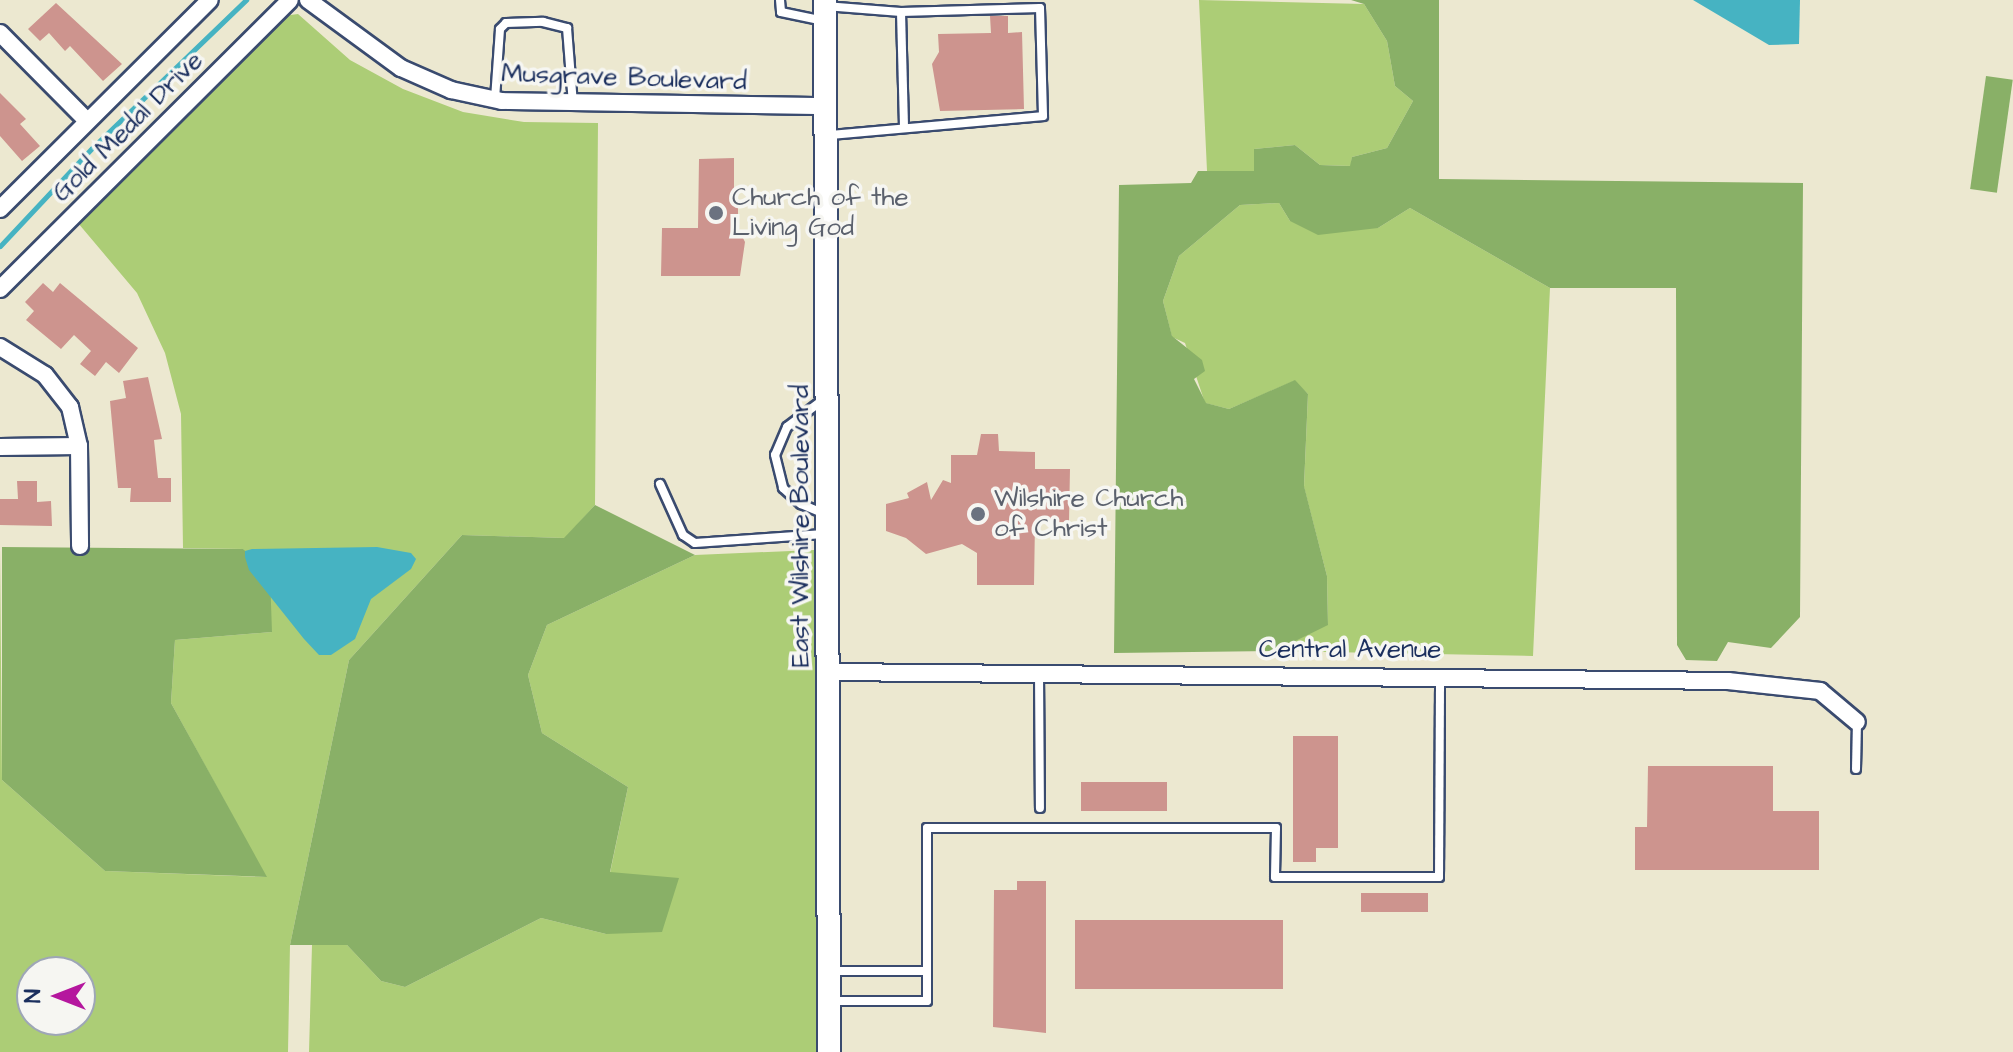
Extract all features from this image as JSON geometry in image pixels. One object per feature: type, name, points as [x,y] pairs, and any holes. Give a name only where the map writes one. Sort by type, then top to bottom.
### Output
[{"type":"street","name":"Gold Medal Drive","points":[[0,209],[86,120],[210,0]]},
{"type":"street","name":"Gold Medal Drive","points":[[0,289],[290,0]]},
{"type":"street","name":"Musgrave Boulevard","points":[[308,0],[401,68],[451,90],[495,99],[573,105],[823,106]]},
{"type":"street","name":"East Wilshire Boulevard","points":[[825,9],[823,106],[829,397],[829,1052]]},
{"type":"street","points":[[0,33],[86,120]]},
{"type":"street","points":[[0,347],[61,390],[79,446],[80,546]]},
{"type":"street","points":[[0,447],[79,446]]},
{"type":"street","name":"Central Avenue","points":[[830,672],[1440,674],[1789,686],[1827,693],[1857,722]]},
{"type":"lane","points":[[780,0],[781,12],[1040,8],[1043,116],[824,135]]},
{"type":"lane","points":[[901,12],[904,127]]},
{"type":"lane","points":[[495,99],[500,29],[506,23],[543,22],[567,28],[573,105]]},
{"type":"lane","points":[[829,397],[787,427],[775,455],[783,488],[829,524]]},
{"type":"lane","points":[[660,484],[683,535],[695,543],[829,524]]},
{"type":"lane","points":[[1039,672],[1040,808]]},
{"type":"lane","points":[[829,1001],[927,1001],[927,828],[1276,828],[1275,877],[1439,877],[1440,674]]},
{"type":"lane","points":[[1856,769],[1857,722]]},
{"type":"lane","points":[[829,971],[927,971]]},
{"type":"green space","points":[[1199,0],[1364,4],[1387,41],[1395,86],[1413,101],[1387,148],[1352,157],[1351,166],[1320,165],[1295,145],[1254,149],[1255,172],[1207,171]]},
{"type":"green space","points":[[1351,0],[1439,0],[1439,179],[1803,183],[1800,617],[1771,648],[1728,642],[1717,661],[1686,660],[1677,645],[1676,288],[1550,288],[1410,208],[1378,228],[1318,235],[1290,221],[1279,203],[1240,205],[1179,256],[1163,301],[1172,336],[1202,360],[1205,371],[1194,379],[1206,403],[1229,409],[1295,380],[1308,394],[1304,486],[1327,576],[1328,625],[1275,651],[1114,653],[1119,185],[1191,183],[1198,171],[1254,171],[1254,149],[1295,145],[1320,165],[1350,166],[1352,157],[1387,148],[1413,101],[1395,86],[1387,41],[1364,4]]},
{"type":"green space","points":[[298,14],[350,60],[403,89],[463,112],[524,122],[598,123],[595,505],[565,538],[462,535],[349,660],[290,945],[288,1052],[0,1052],[0,547],[2,780],[105,871],[266,877],[171,703],[175,640],[272,632],[243,549],[183,548],[181,414],[165,353],[137,293],[78,223],[283,16]]},
{"type":"green space","points":[[1986,76],[2013,80],[1997,193],[1970,189]]},
{"type":"green space","points":[[1279,203],[1290,221],[1378,228],[1410,208],[1550,288],[1533,656],[1275,651],[1328,624],[1327,576],[1304,487],[1308,394],[1294,381],[1229,409],[1205,403],[1185,343],[1172,337],[1163,301],[1179,256],[1240,205]]},
{"type":"green space","points":[[595,505],[695,555],[547,625],[528,675],[542,733],[628,787],[610,872],[679,878],[662,932],[606,934],[541,918],[405,987],[381,981],[347,945],[290,945],[349,660],[462,535],[564,538]]},
{"type":"green space","points":[[2,547],[243,549],[270,575],[272,632],[175,640],[171,703],[267,877],[105,871],[2,780]]},
{"type":"green space","points":[[814,550],[820,673],[819,1052],[309,1052],[312,945],[347,945],[381,981],[405,987],[541,918],[606,934],[610,873],[628,787],[542,733],[528,675],[547,625],[695,555]]},
{"type":"water","points":[[1693,0],[1800,0],[1799,44],[1769,45]]},
{"type":"water","points":[[377,547],[411,553],[416,559],[411,569],[371,599],[355,639],[331,655],[319,655],[304,639],[249,570],[245,557],[245,551],[252,549]]},
{"type":"building","points":[[56,3],[122,64],[103,81],[70,46],[65,51],[49,33],[40,41],[28,29]]},
{"type":"building","points":[[990,16],[1008,16],[1008,33],[1022,32],[1024,109],[940,111],[932,64],[939,52],[938,34],[991,33]]},
{"type":"building","points":[[0,93],[26,119],[20,124],[40,146],[22,161],[0,136]]},
{"type":"building","name":"Church of the Living God","points":[[734,158],[738,228],[745,242],[740,276],[661,276],[662,228],[698,228],[699,159]]},
{"type":"building","points":[[43,283],[53,292],[60,283],[138,348],[119,373],[106,362],[95,376],[80,364],[91,351],[74,335],[61,349],[26,320],[34,311],[25,302]]},
{"type":"building","points":[[148,377],[162,439],[154,440],[158,478],[171,478],[171,502],[130,502],[131,488],[118,488],[110,401],[126,398],[123,381]]},
{"type":"building","name":"Wilshire Church of Christ","points":[[981,434],[998,434],[999,451],[1035,452],[1035,469],[1070,469],[1069,522],[1035,522],[1034,585],[977,585],[977,553],[962,544],[926,554],[906,538],[886,531],[886,504],[909,498],[907,493],[927,482],[931,500],[943,480],[951,483],[951,455],[977,455]]},
{"type":"building","points":[[17,481],[37,481],[37,502],[51,501],[52,526],[0,525],[0,499],[18,499]]},
{"type":"building","points":[[1293,736],[1338,736],[1338,848],[1316,848],[1316,862],[1293,862]]},
{"type":"building","points":[[1648,766],[1773,766],[1773,811],[1819,811],[1819,870],[1635,870],[1635,827],[1647,827]]},
{"type":"building","points":[[1081,782],[1167,782],[1167,811],[1081,811]]},
{"type":"building","points":[[1017,881],[1046,881],[1046,1033],[993,1027],[994,890],[1017,890]]},
{"type":"building","points":[[1361,893],[1428,893],[1428,912],[1361,912]]},
{"type":"building","points":[[1075,920],[1283,920],[1283,989],[1075,989]]},
{"type":"waterway","points":[[0,246],[92,148],[246,0]]},
{"type":"place","name":"Church of the Living God","points":[[716,213]]},
{"type":"place","name":"Wilshire Church of Christ","points":[[978,514]]}]
